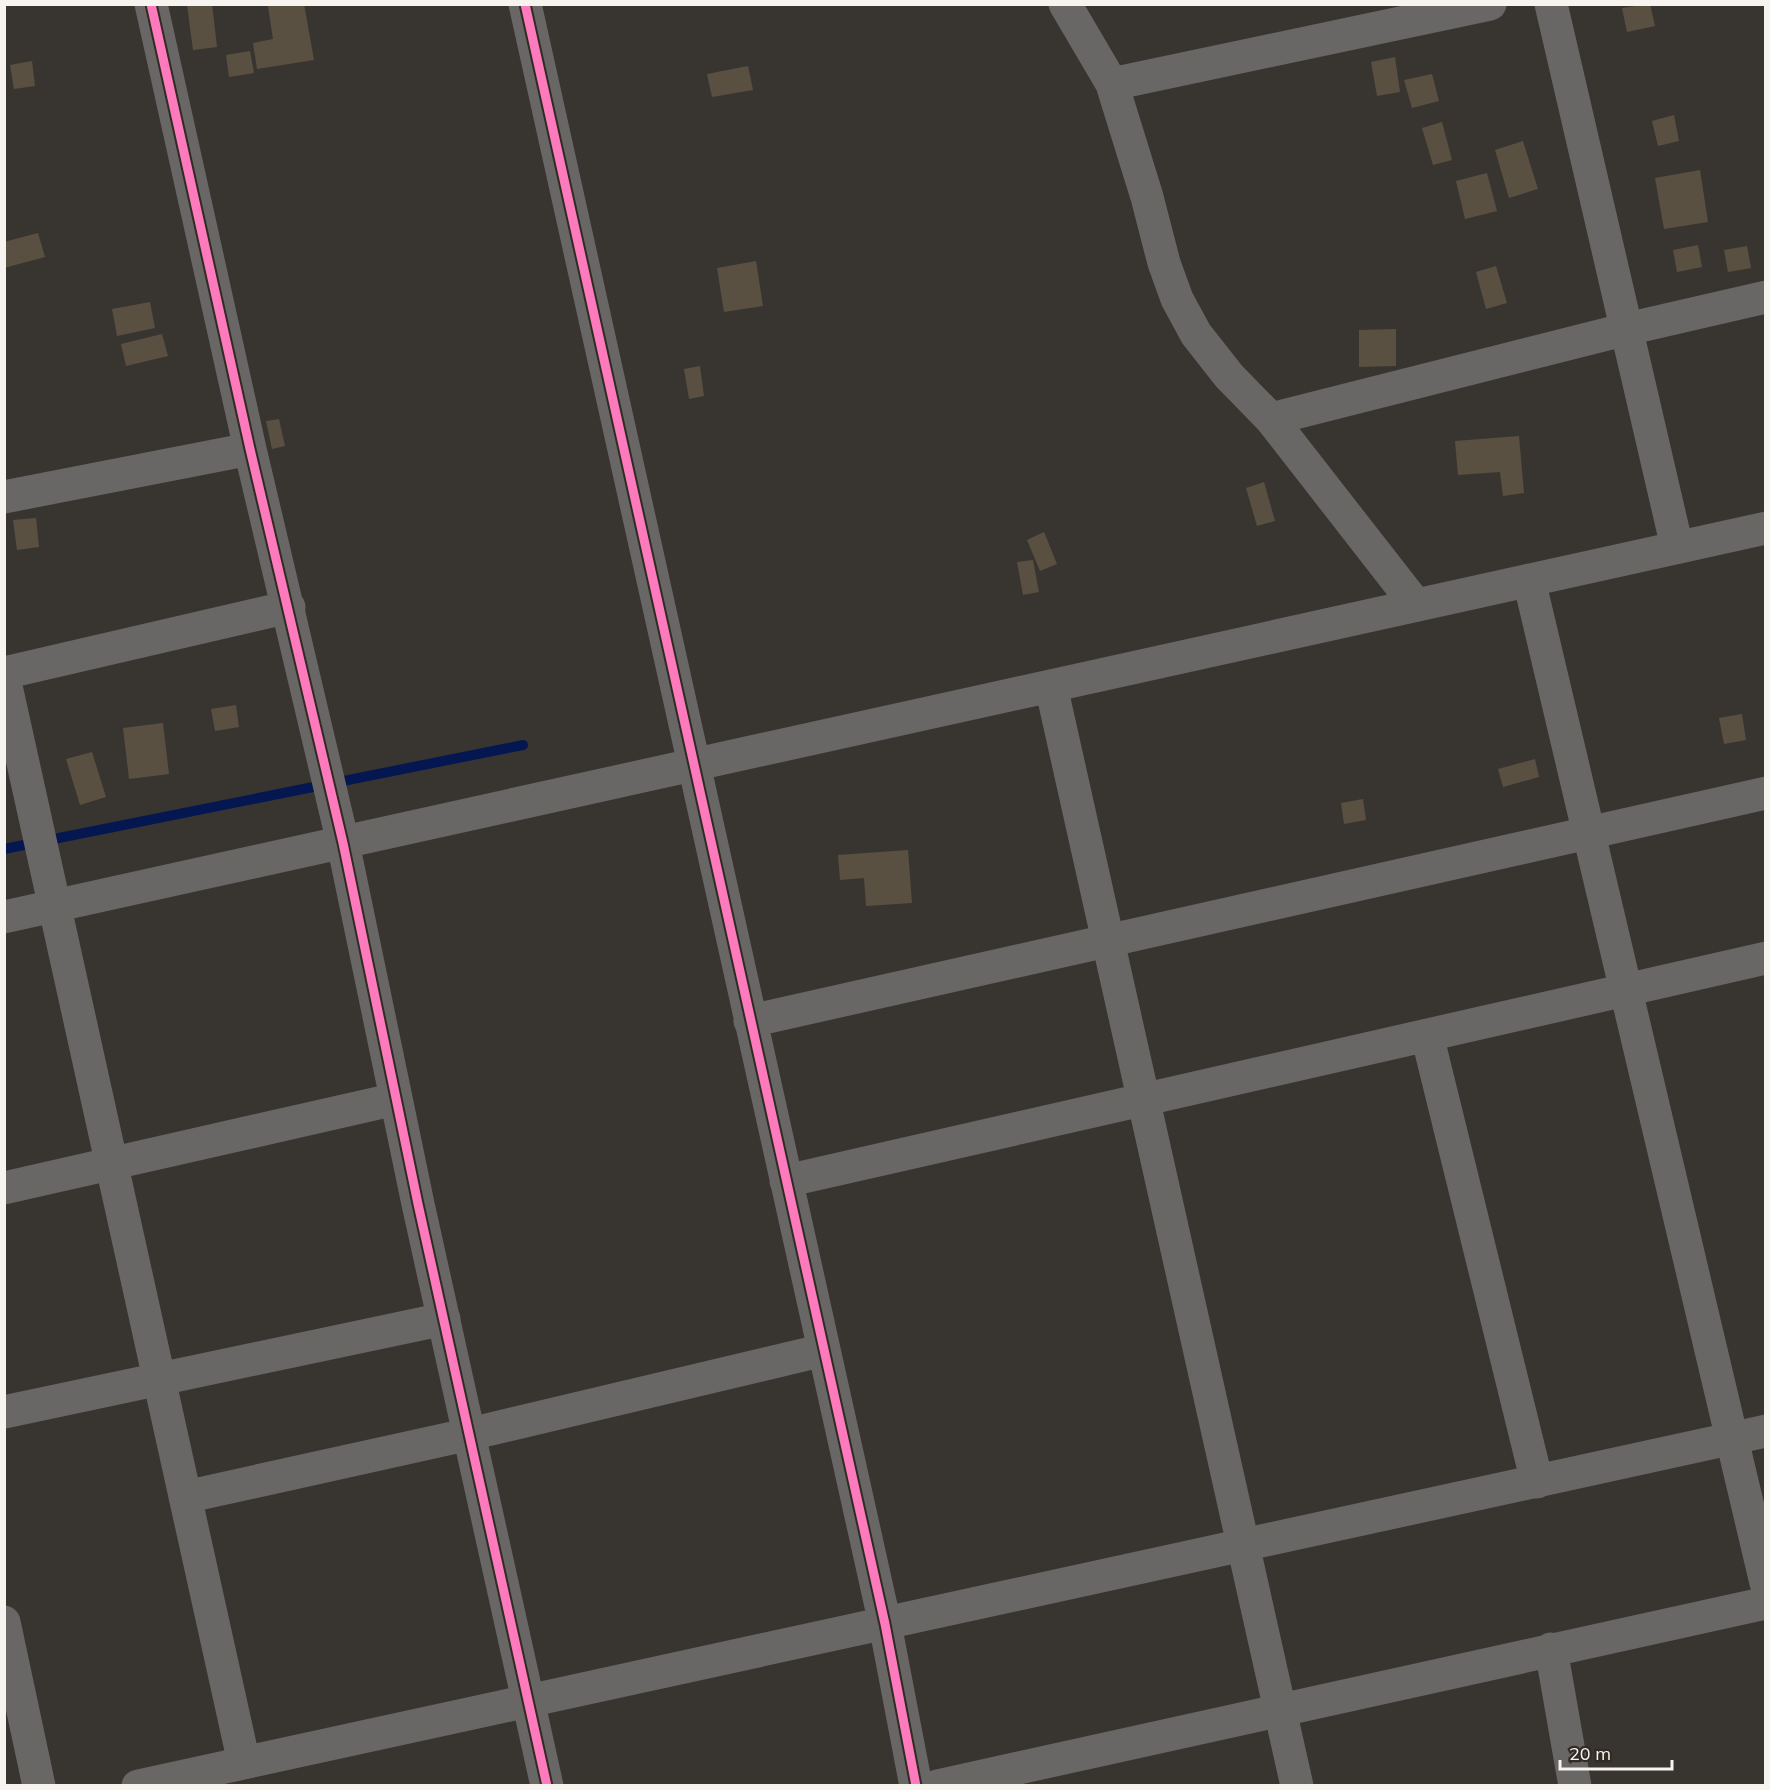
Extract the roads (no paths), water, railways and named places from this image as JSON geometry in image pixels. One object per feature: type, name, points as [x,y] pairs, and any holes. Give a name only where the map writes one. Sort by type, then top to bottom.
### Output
[{"type":"street","points":[[151,4],[250,449],[343,843],[396,1099],[547,1785]]},
{"type":"street","points":[[525,4],[885,1624],[916,1785]]},
{"type":"street","points":[[1065,4],[1112,84],[1147,197],[1164,263],[1177,299],[1196,334],[1229,376],[1271,419],[1416,605]]},
{"type":"street","points":[[1112,84],[1490,4]]},
{"type":"street","points":[[1551,4],[1677,547]]},
{"type":"street","points":[[1271,419],[1627,328],[1766,297]]},
{"type":"street","points":[[4,497],[250,449]]},
{"type":"street","points":[[4,917],[1766,528]]},
{"type":"street","points":[[1529,580],[1766,1583]]},
{"type":"street","points":[[244,1763],[4,675],[289,607]]},
{"type":"street","points":[[1051,686],[1297,1785]]},
{"type":"street","points":[[750,1021],[1766,793]]},
{"type":"street","points":[[786,1181],[1766,958]]},
{"type":"street","points":[[1427,1035],[1537,1482]]},
{"type":"street","points":[[4,1188],[396,1099]]},
{"type":"street","points":[[4,1412],[444,1319]]},
{"type":"street","points":[[185,1497],[470,1434],[824,1350]]},
{"type":"street","points":[[138,1785],[529,1698],[885,1624],[1766,1431]]},
{"type":"street","points":[[937,1785],[1766,1603]]},
{"type":"street","points":[[4,1622],[39,1785]]},
{"type":"street","points":[[1551,1649],[1575,1785]]},
{"type":"waterway","points":[[4,849],[523,745]]}]
